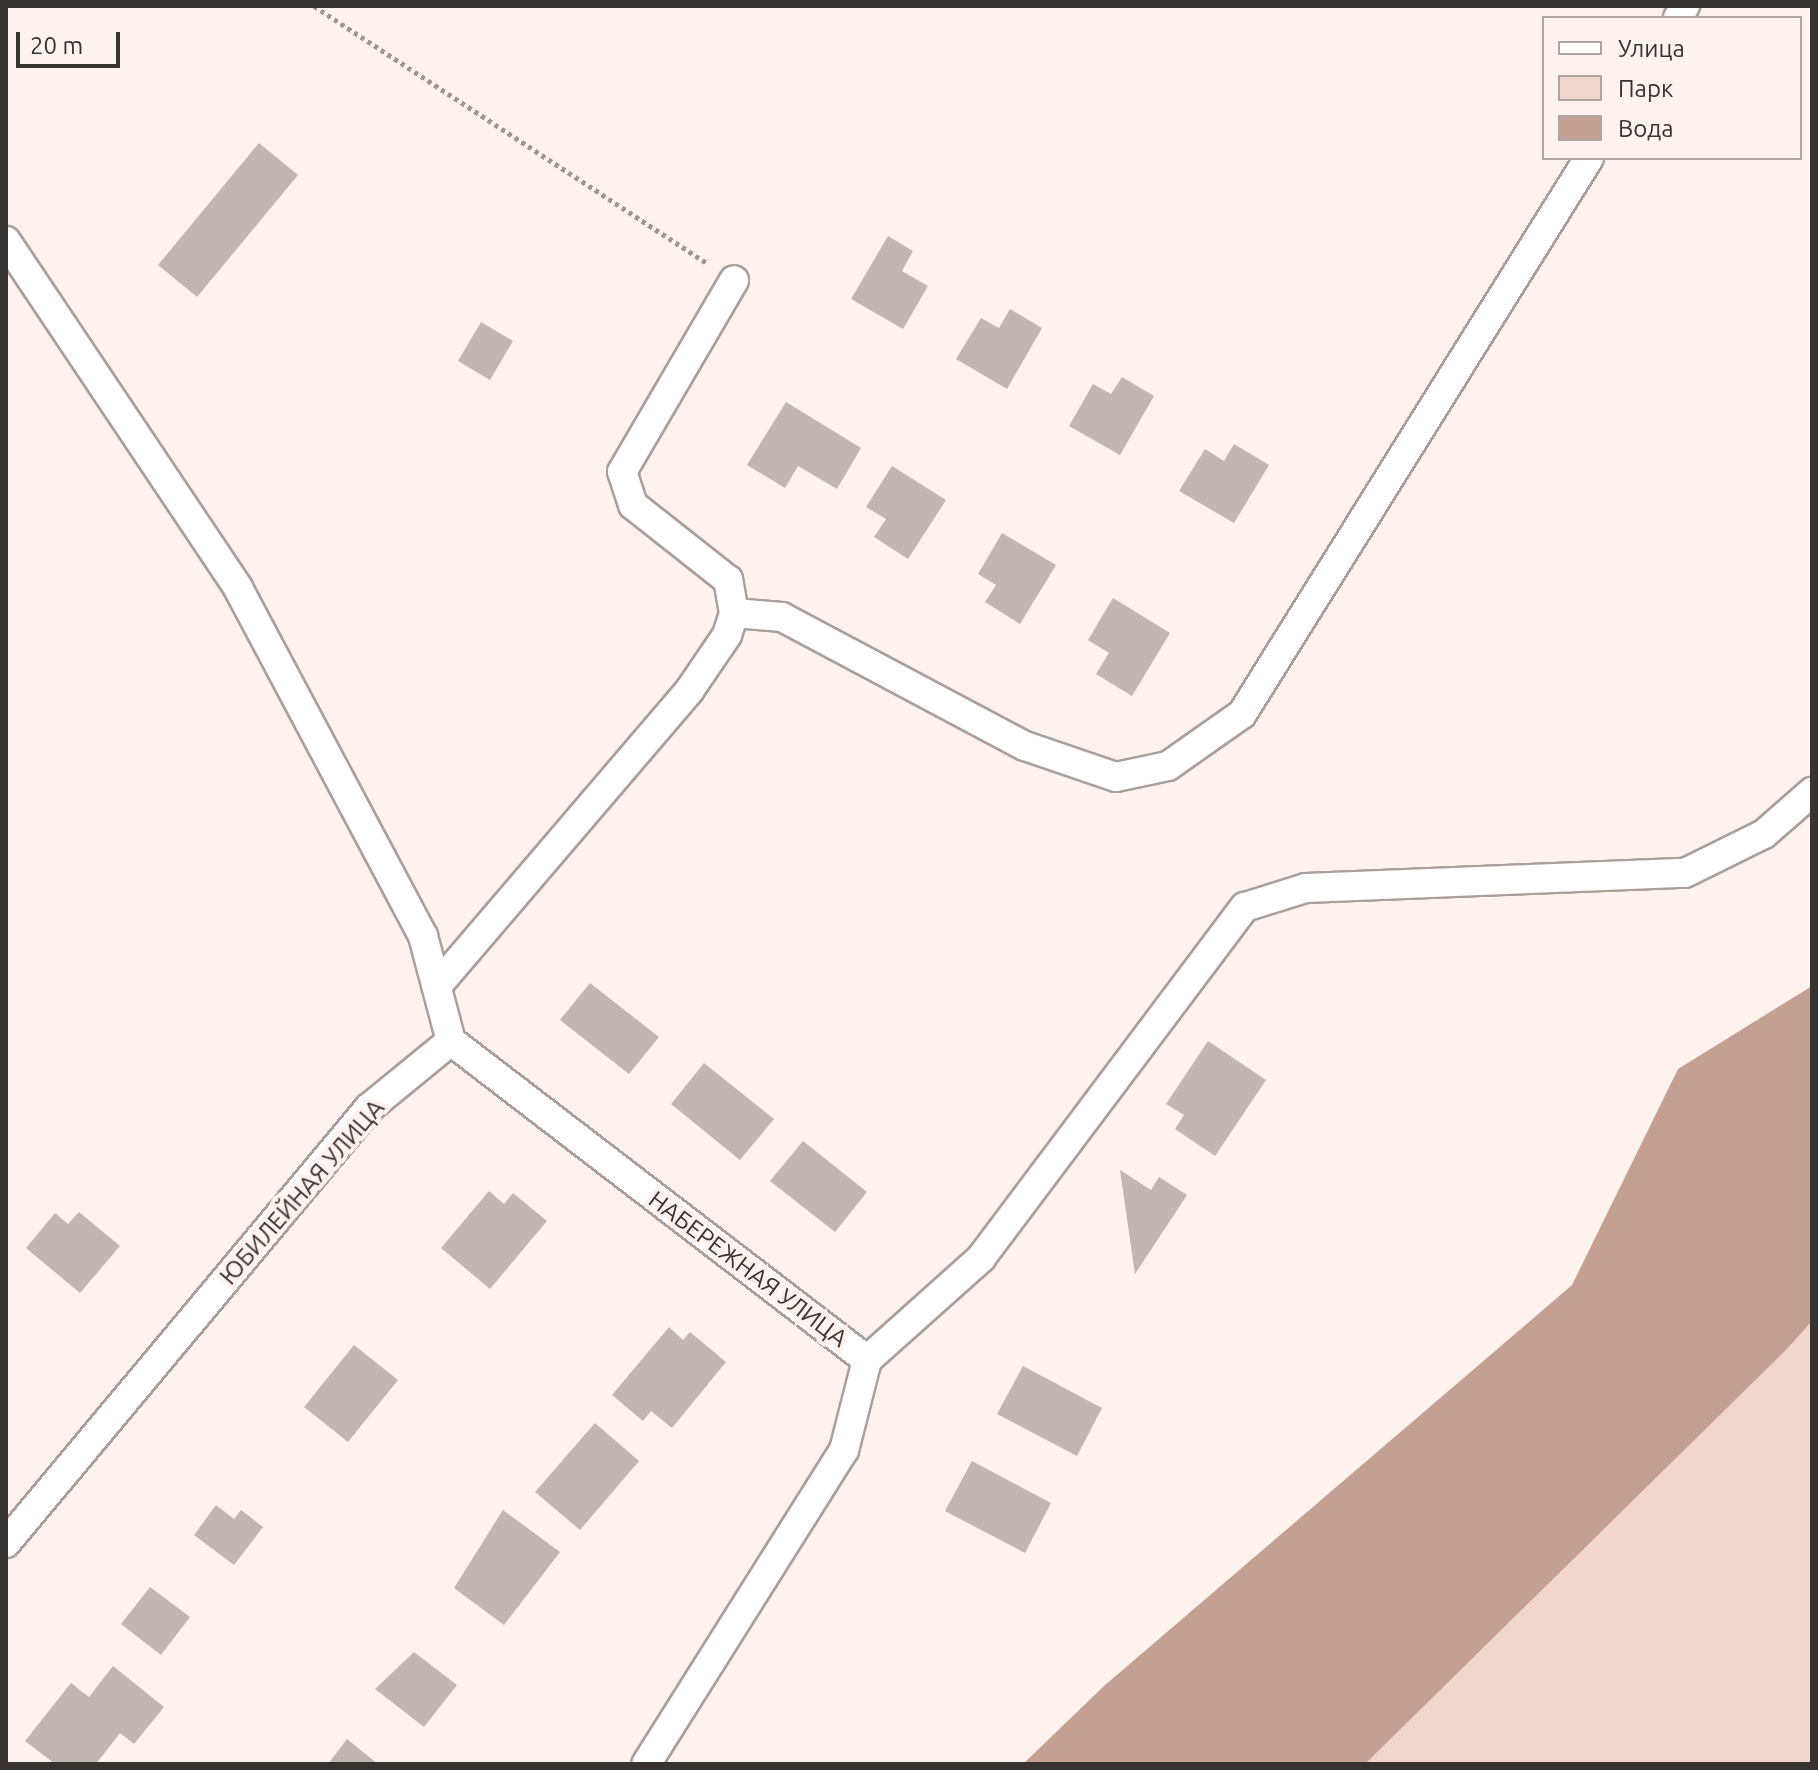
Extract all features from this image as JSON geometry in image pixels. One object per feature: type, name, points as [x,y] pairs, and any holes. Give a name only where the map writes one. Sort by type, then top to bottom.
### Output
[{"type":"street","points":[[734,613],[782,617],[1025,746],[1116,777],[1168,766],[1242,714],[1588,160]]},
{"type":"street","points":[[6,241],[238,588],[423,936],[451,1041]]},
{"type":"street","points":[[437,986],[689,691],[734,613],[728,580],[633,505],[622,472],[734,280]]},
{"type":"street","points":[[867,1360],[981,1258],[1245,907],[1306,888],[1685,873],[1764,834],[1812,792]]},
{"type":"street","name":"НАБЕРЕЖНАЯ УЛИЦА","points":[[451,1041],[867,1360],[844,1450],[646,1764]]},
{"type":"street","name":"ЮБИЛЕЙНАЯ УЛИЦА","points":[[6,1543],[369,1108],[451,1041]]},
{"type":"path","points":[[314,6],[734,280]]},
{"type":"green space","points":[[1812,1321],[1812,1764],[1365,1764],[1787,1349]]},
{"type":"water","points":[[1812,986],[1812,1321],[1787,1349],[1365,1764],[1023,1764],[1104,1686],[1572,1285],[1678,1069]]},
{"type":"building","points":[[259,143],[298,175],[197,297],[158,265]]},
{"type":"building","points":[[888,236],[913,251],[902,271],[928,286],[903,329],[851,299]]},
{"type":"building","points":[[1010,309],[1042,328],[1007,389],[956,359],[981,318],[999,328]]},
{"type":"building","points":[[481,322],[513,341],[490,380],[458,361]]},
{"type":"building","points":[[1122,377],[1154,396],[1120,455],[1069,426],[1093,384],[1111,394]]},
{"type":"building","points":[[786,402],[861,448],[837,489],[798,466],[785,488],[747,465]]},
{"type":"building","points":[[1234,444],[1269,465],[1234,523],[1179,491],[1205,449],[1224,461]]},
{"type":"building","points":[[892,466],[946,500],[908,559],[874,537],[886,519],[866,507]]},
{"type":"building","points":[[1002,533],[1056,565],[1020,624],[985,602],[996,585],[978,574]]},
{"type":"building","points":[[1113,598],[1170,633],[1132,696],[1096,674],[1109,653],[1088,640]]},
{"type":"building","points":[[590,983],[659,1037],[629,1074],[560,1020]]},
{"type":"building","points":[[1208,1041],[1266,1080],[1215,1156],[1175,1129],[1184,1115],[1166,1104]]},
{"type":"building","points":[[704,1063],[774,1119],[740,1160],[671,1104]]},
{"type":"building","points":[[803,1141],[867,1192],[835,1232],[770,1181]]},
{"type":"building","points":[[1120,1170],[1151,1190],[1159,1177],[1187,1195],[1135,1274]]},
{"type":"building","points":[[489,1191],[504,1204],[513,1193],[547,1221],[490,1289],[441,1248]]},
{"type":"building","points":[[79,1212],[120,1246],[80,1293],[26,1248],[55,1213],[68,1224]]},
{"type":"building","points":[[669,1327],[683,1340],[690,1332],[726,1362],[672,1428],[651,1411],[643,1421],[612,1395]]},
{"type":"building","points":[[354,1345],[398,1380],[348,1442],[304,1407]]},
{"type":"building","points":[[1023,1366],[1102,1408],[1077,1456],[997,1414]]},
{"type":"building","points":[[595,1423],[639,1461],[580,1530],[535,1492]]},
{"type":"building","points":[[972,1461],[1051,1503],[1025,1553],[945,1511]]},
{"type":"building","points":[[216,1505],[234,1519],[241,1510],[263,1527],[234,1565],[194,1535]]},
{"type":"building","points":[[503,1510],[560,1552],[504,1625],[454,1588]]},
{"type":"building","points":[[150,1587],[190,1617],[161,1655],[121,1624]]},
{"type":"building","points":[[414,1652],[457,1685],[424,1727],[375,1689]]},
{"type":"building","points":[[113,1666],[164,1707],[134,1744],[120,1733],[96,1764],[55,1764],[25,1741],[71,1683],[89,1697]]},
{"type":"building","points":[[347,1739],[378,1764],[328,1764]]}]
